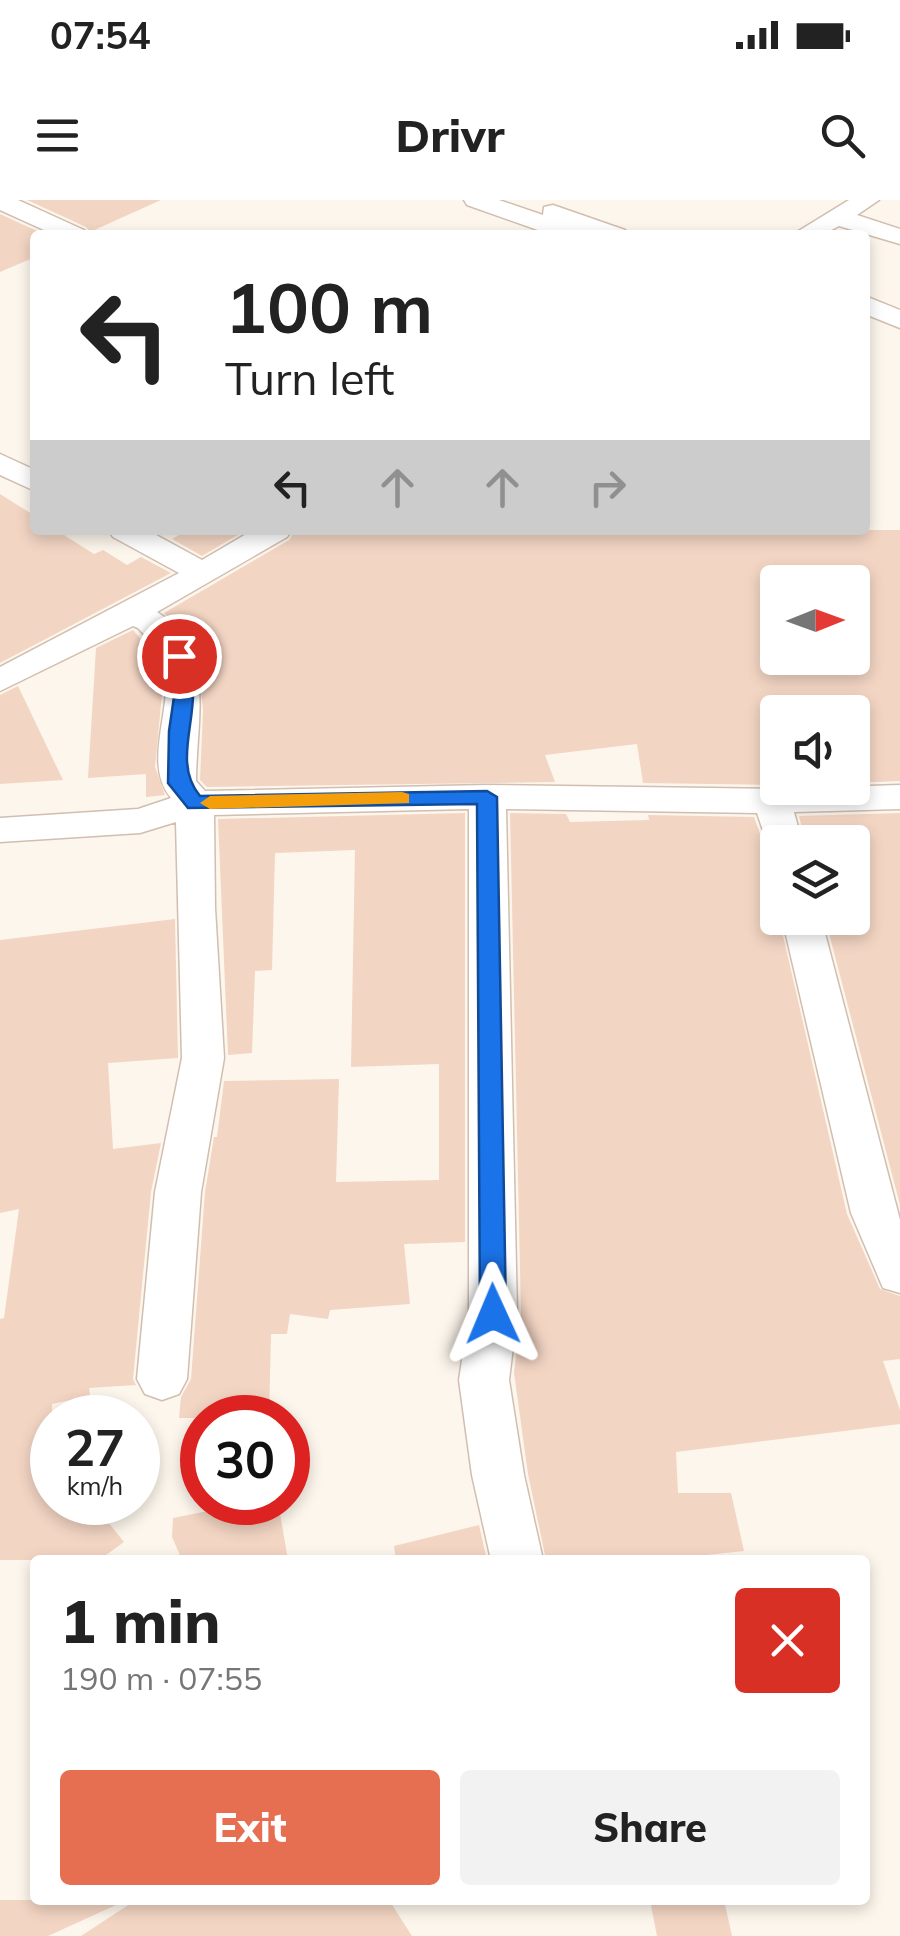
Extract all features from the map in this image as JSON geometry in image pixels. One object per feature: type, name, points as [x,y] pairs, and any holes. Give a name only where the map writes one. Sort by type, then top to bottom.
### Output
[{"type":"street","points":[[476,200],[562,230]]},
{"type":"street","points":[[520,200],[602,230]]},
{"type":"street","points":[[815,230],[868,200]]},
{"type":"street","points":[[0,201],[64,230]]},
{"type":"street","points":[[840,218],[900,237]]},
{"type":"street","points":[[870,306],[900,320]]},
{"type":"street","points":[[0,464],[30,479]]},
{"type":"street","points":[[133,535],[201,572]]},
{"type":"street","points":[[0,681],[131,614],[267,535]]},
{"type":"street","points":[[131,614],[150,621],[179,656],[184,690],[178,731],[178,783],[195,803],[194,908],[203,1058],[178,1192],[162,1379]]},
{"type":"street","points":[[487,797],[493,1314],[484,1380],[498,1475],[516,1555]]},
{"type":"street","points":[[0,830],[140,821],[195,803],[487,797],[760,801]]},
{"type":"street","points":[[870,798],[900,797]]},
{"type":"street","points":[[805,935],[874,1213],[900,1274]]},
{"type":"building","points":[[27,200],[161,200],[94,230]]},
{"type":"building","points":[[0,214],[35,230],[30,230],[30,259],[0,272]]},
{"type":"building","points":[[0,494],[30,513],[30,535],[64,535],[94,554],[103,550],[127,565],[141,557],[171,573],[0,663]]},
{"type":"building","points":[[870,530],[900,530],[900,781],[870,782],[870,695],[760,695],[760,785],[643,783],[637,744],[545,755],[555,782],[207,787],[200,780],[203,711],[199,666],[192,644],[164,613],[292,535],[870,535]]},
{"type":"building","points":[[179,535],[238,535],[202,556],[172,539]]},
{"type":"building","points":[[133,630],[159,660],[162,694],[155,767],[165,795],[146,797],[146,774],[88,778],[96,648]]},
{"type":"building","points":[[18,686],[63,780],[0,784],[0,695]]},
{"type":"building","points":[[465,813],[465,1242],[404,1244],[410,1304],[330,1310],[328,1319],[290,1314],[287,1334],[271,1334],[270,1395],[182,1395],[191,1379],[205,1192],[224,1081],[339,1079],[336,1182],[439,1180],[439,1064],[351,1067],[355,850],[275,853],[272,970],[255,971],[252,1053],[228,1055],[218,819]]},
{"type":"building","points":[[510,813],[566,814],[570,822],[649,820],[648,815],[754,817],[760,834],[760,935],[783,935],[847,1214],[880,1289],[900,1296],[900,1359],[883,1361],[900,1410],[900,1424],[676,1452],[678,1493],[731,1493],[744,1551],[707,1555],[545,1555],[528,1474],[514,1373],[521,1313]]},
{"type":"building","points":[[900,813],[900,1205],[829,935],[870,935],[870,825],[801,825],[799,816]]},
{"type":"building","points":[[175,919],[178,1058],[108,1063],[113,1149],[161,1143],[151,1192],[133,1379],[136,1385],[89,1388],[90,1395],[30,1395],[30,1525],[110,1525],[124,1542],[106,1555],[30,1555],[30,1560],[0,1560],[0,1319],[4,1318],[19,1209],[0,1213],[0,940]]},
{"type":"building","points":[[180,1517],[180,1525],[282,1525],[287,1555],[180,1555],[172,1537],[173,1518]]},
{"type":"building","points":[[479,1525],[486,1555],[395,1555],[394,1546]]},
{"type":"building","points":[[0,1900],[30,1900],[30,1905],[116,1905],[48,1936],[0,1936]]},
{"type":"building","points":[[128,1905],[392,1905],[412,1936],[81,1936]]},
{"type":"building","points":[[651,1905],[725,1905],[732,1936],[657,1936]]},
{"type":"slow traffic","points":[[210,803],[402,799]]},
{"type":"route","points":[[179,656],[184,690],[178,731],[178,783],[195,803],[487,797],[493,1314]]}]
